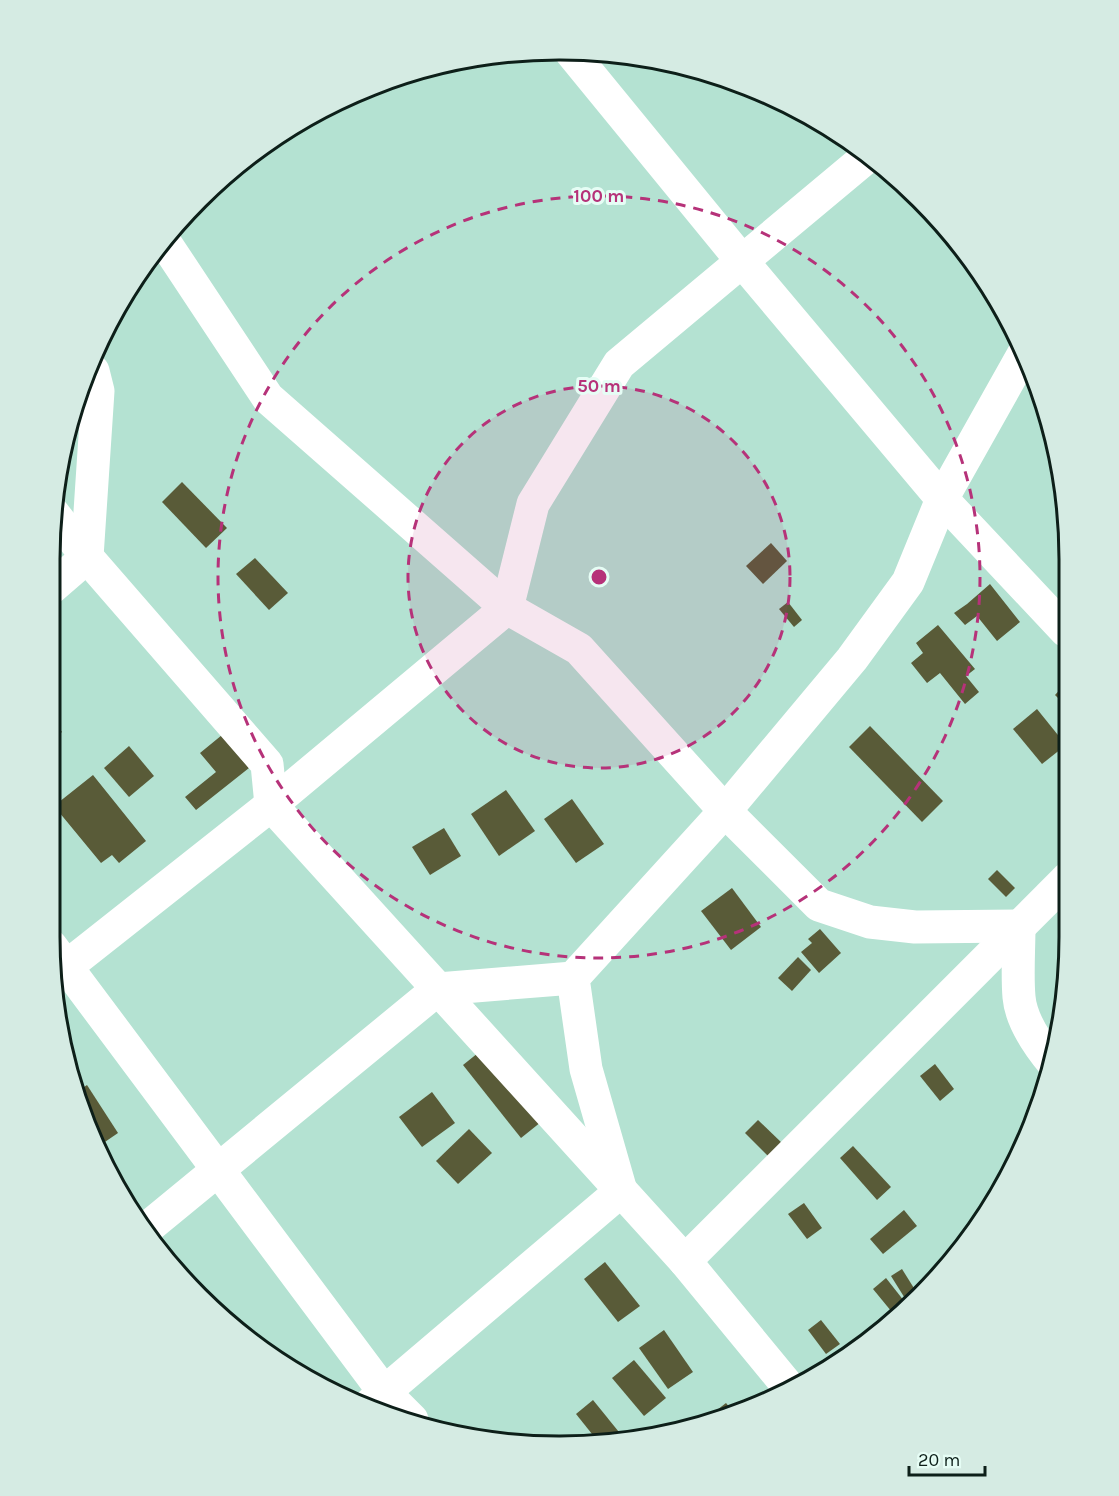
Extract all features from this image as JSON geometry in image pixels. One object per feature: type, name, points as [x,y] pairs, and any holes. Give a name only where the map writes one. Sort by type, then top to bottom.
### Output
[{"type":"street","points":[[578,61],[742,261],[942,499],[1059,624]]},
{"type":"street","points":[[61,955],[271,805],[507,608],[533,504],[619,364],[862,161]]},
{"type":"street","points":[[169,248],[268,398],[507,608],[579,650],[725,811],[819,905],[870,922],[915,927],[1019,926]]},
{"type":"street","points":[[151,1225],[438,989],[573,978],[725,811],[852,659],[908,582],[942,499],[1018,363]]},
{"type":"street","points":[[60,581],[87,558],[98,391],[95,378]]},
{"type":"street","points":[[61,524],[87,558],[267,764],[271,805],[685,1261],[784,1382]]},
{"type":"street","points":[[685,1261],[1059,887]]},
{"type":"street","points":[[1019,926],[1019,999],[1027,1025],[1045,1053]]},
{"type":"street","points":[[61,958],[218,1170],[376,1399],[621,1191]]},
{"type":"street","points":[[573,978],[586,1069],[621,1191]]},
{"type":"building","points":[[182,482],[227,528],[206,548],[162,502]]},
{"type":"building","points":[[771,543],[787,561],[763,584],[746,566]]},
{"type":"building","points":[[255,558],[288,593],[269,610],[236,574]]},
{"type":"building","points":[[990,584],[1020,622],[997,641],[977,616],[965,625],[954,613]]},
{"type":"building","points":[[788,602],[802,620],[794,627],[779,609]]},
{"type":"building","points":[[938,625],[975,669],[966,676],[979,692],[965,704],[940,673],[927,683],[911,663],[923,653],[916,643]]},
{"type":"building","points":[[1037,709],[1059,736],[1059,751],[1042,764],[1013,729]]},
{"type":"building","points":[[870,726],[943,801],[922,822],[849,747]]},
{"type":"building","points":[[222,735],[249,768],[196,810],[185,797],[216,772],[200,753]]},
{"type":"building","points":[[129,746],[154,776],[129,797],[104,768]]},
{"type":"building","points":[[93,775],[146,841],[119,863],[112,855],[101,863],[60,813],[60,801]]},
{"type":"building","points":[[506,790],[535,831],[499,856],[471,814]]},
{"type":"building","points":[[572,799],[604,844],[576,863],[544,819]]},
{"type":"building","points":[[444,828],[461,856],[430,875],[412,847]]},
{"type":"building","points":[[997,870],[1015,888],[1006,897],[988,879]]},
{"type":"building","points":[[732,888],[761,927],[731,950],[701,911]]},
{"type":"building","points":[[820,929],[841,953],[819,973],[801,952],[812,943],[808,939]]},
{"type":"building","points":[[798,957],[811,970],[792,991],[778,978]]},
{"type":"building","points":[[488,1045],[546,1118],[521,1138],[463,1065]]},
{"type":"building","points":[[935,1064],[954,1089],[940,1101],[920,1076]]},
{"type":"building","points":[[87,1085],[118,1133],[105,1142],[98,1128],[84,1087]]},
{"type":"building","points":[[432,1092],[455,1123],[422,1147],[399,1117]]},
{"type":"building","points":[[758,1120],[783,1144],[770,1158],[745,1133]]},
{"type":"building","points":[[469,1129],[492,1153],[458,1184],[436,1161]]},
{"type":"building","points":[[853,1146],[891,1187],[877,1200],[840,1158]]},
{"type":"building","points":[[804,1203],[822,1228],[807,1239],[788,1214]]},
{"type":"building","points":[[904,1210],[917,1226],[883,1254],[870,1239]]},
{"type":"building","points":[[605,1262],[640,1306],[618,1322],[584,1279]]},
{"type":"building","points":[[902,1269],[914,1289],[905,1298],[891,1276]]},
{"type":"building","points":[[886,1278],[903,1299],[891,1310],[873,1289]]},
{"type":"building","points":[[821,1320],[840,1344],[826,1354],[808,1330]]},
{"type":"building","points":[[664,1330],[693,1372],[668,1389],[639,1348]]},
{"type":"building","points":[[634,1360],[666,1398],[644,1416],[612,1378]]},
{"type":"building","points":[[593,1400],[619,1433],[593,1435],[576,1414]]}]
